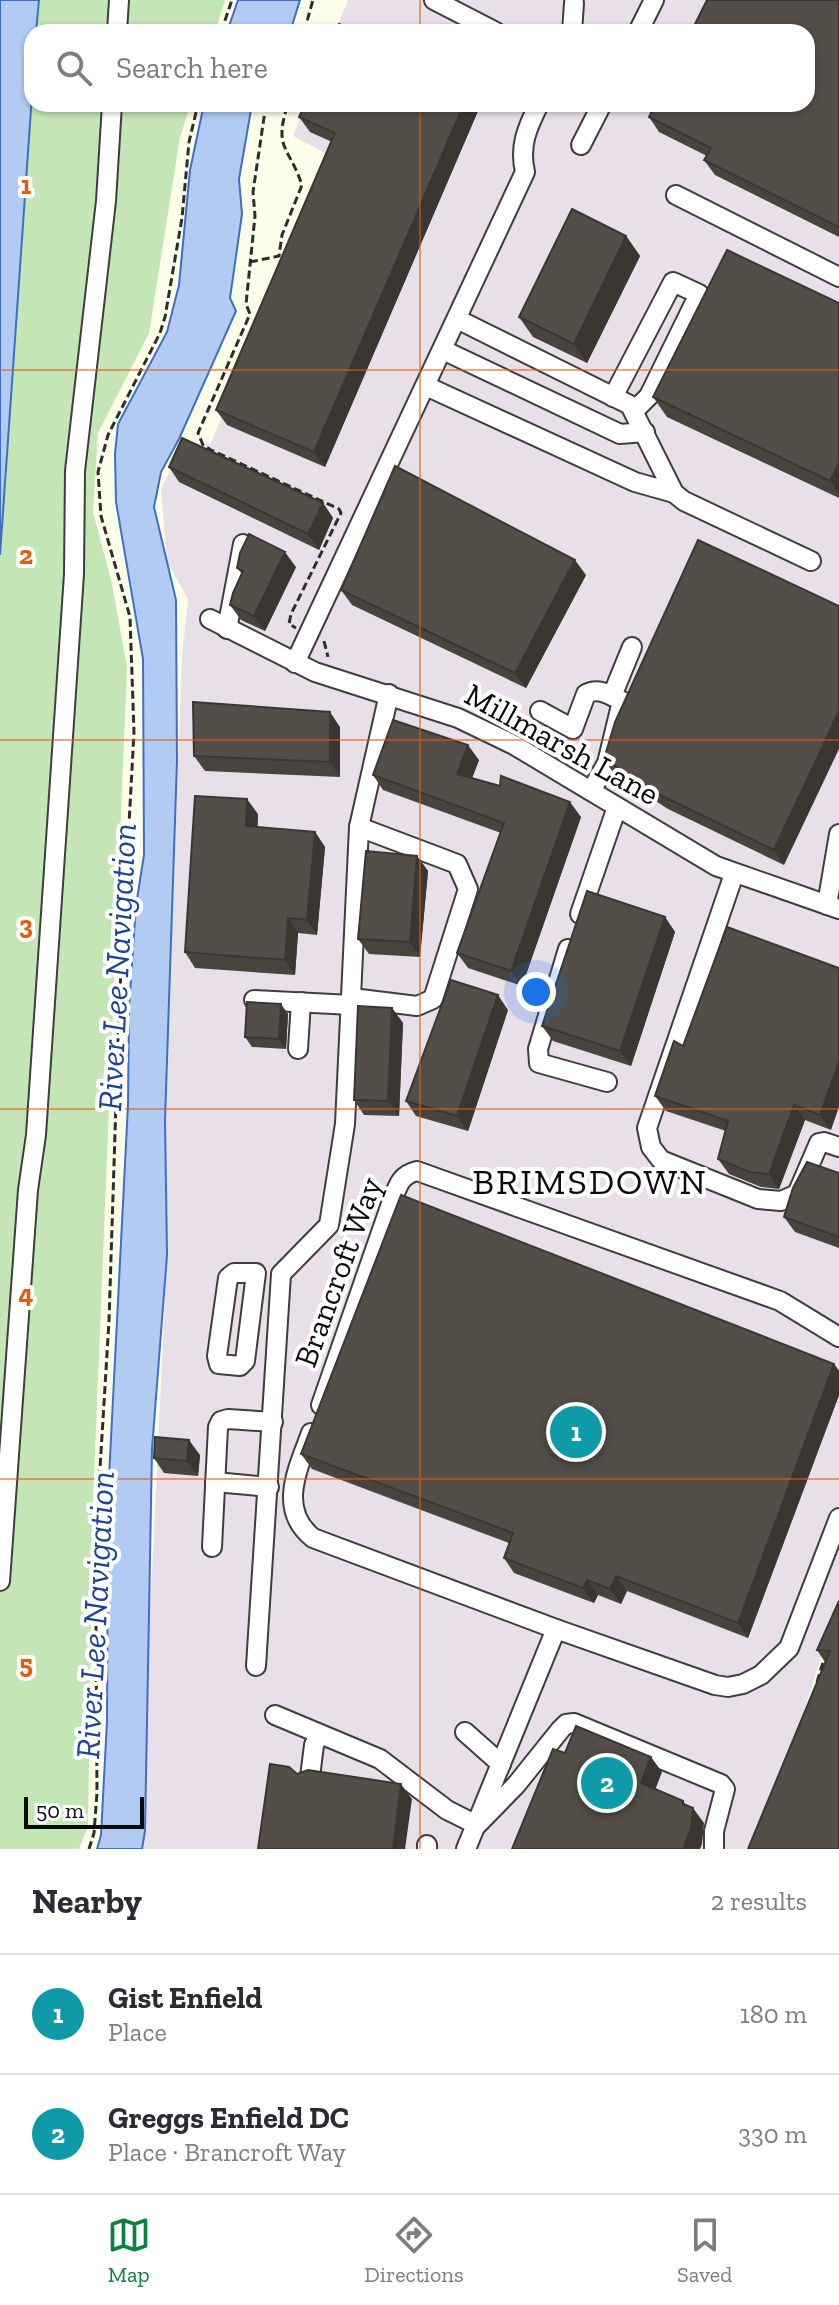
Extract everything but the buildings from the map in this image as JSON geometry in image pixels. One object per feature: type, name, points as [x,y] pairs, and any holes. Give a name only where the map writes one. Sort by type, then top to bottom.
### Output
[{"type":"street","points":[[118,24],[119,0]]},
{"type":"street","points":[[434,0],[480,24]]},
{"type":"street","points":[[642,24],[654,0]]},
{"type":"street","points":[[573,24],[574,3]]},
{"type":"street","points":[[0,1581],[59,812],[74,574],[75,471],[104,216],[111,112]]},
{"type":"street","points":[[295,663],[525,172],[520,125],[526,112]]},
{"type":"street","points":[[523,143],[536,112]]},
{"type":"street","points":[[523,143],[535,132],[544,112]]},
{"type":"street","points":[[581,145],[598,112]]},
{"type":"street","points":[[676,195],[839,277]]},
{"type":"street","points":[[613,397],[673,282],[699,294],[649,396],[635,410]]},
{"type":"street","points":[[457,319],[635,410],[674,493]]},
{"type":"street","points":[[443,350],[620,434],[645,432]]},
{"type":"street","points":[[426,386],[635,482],[674,493],[684,501],[811,561]]},
{"type":"street","points":[[227,629],[243,544]]},
{"type":"street","name":"Millmarsh Lane","points":[[210,619],[295,663],[458,718],[514,745],[734,874],[833,907]]},
{"type":"street","points":[[612,696],[632,647]]},
{"type":"street","points":[[540,711],[573,729],[586,694],[603,692],[622,701],[607,763],[591,791]]},
{"type":"street","points":[[256,1666],[281,1274],[329,1225],[345,1124],[359,827],[389,694]]},
{"type":"street","points":[[607,1082],[539,1063],[538,1049],[559,976],[617,807]]},
{"type":"street","points":[[254,1000],[417,1006],[433,999],[468,889],[457,864],[359,827]]},
{"type":"street","points":[[833,907],[839,834]]},
{"type":"street","points":[[734,874],[647,1128],[651,1147],[661,1160],[758,1199],[781,1201],[797,1194],[819,1143],[839,1147]]},
{"type":"street","points":[[298,1049],[301,1002]]},
{"type":"street","name":"Brancroft Way","points":[[839,1337],[780,1301],[441,1178],[417,1171],[407,1173],[401,1179],[297,1475],[292,1506],[303,1529],[313,1538],[556,1629],[728,1687],[761,1675],[789,1648],[839,1518]]},
{"type":"street","points":[[256,1273],[245,1361],[240,1366],[219,1364],[217,1356],[228,1278],[234,1273],[256,1273],[281,1274]]},
{"type":"street","points":[[212,1547],[218,1427],[221,1421],[228,1419],[273,1422]]},
{"type":"street","points":[[215,1482],[269,1487]]},
{"type":"street","points":[[466,1849],[556,1629]]},
{"type":"street","points":[[275,1715],[380,1759],[447,1810],[477,1825]]},
{"type":"street","points":[[477,1825],[516,1785],[561,1729],[566,1724],[574,1723],[721,1784],[725,1789],[714,1831],[714,1849]]},
{"type":"street","points":[[465,1732],[498,1773]]},
{"type":"street","points":[[310,1777],[314,1745],[319,1735]]},
{"type":"path","points":[[224,24],[232,0]]},
{"type":"path","points":[[306,24],[313,0]]},
{"type":"path","points":[[89,1849],[94,1833],[97,1793],[99,1485],[134,732],[130,617],[101,516],[98,472],[108,435],[160,333],[165,317],[182,218],[189,142],[196,112]]},
{"type":"path","points":[[265,112],[253,192],[255,216],[246,304],[250,314],[198,433],[203,445],[219,454],[331,503],[341,513],[291,614],[289,624],[296,628]]},
{"type":"path","points":[[250,262],[279,256],[282,235],[302,185],[296,167],[283,147],[280,131],[286,112]]},
{"type":"path","points":[[815,1689],[825,1659]]},
{"type":"shaded area","points":[[348,0],[839,0],[839,1602],[796,1735],[747,1849],[133,1849],[152,1574],[167,1255],[165,1120],[182,657],[188,599],[167,561],[161,489],[183,444],[211,443],[330,156],[293,136],[303,112],[815,112],[815,24],[338,24]]},
{"type":"green space","points":[[39,0],[225,0],[218,24],[37,24]]},
{"type":"green space","points":[[31,112],[188,112],[180,137],[149,333],[98,433],[93,512],[112,584],[127,667],[93,1501],[88,1826],[79,1849],[0,1849],[0,555]]},
{"type":"water","points":[[0,0],[39,0],[37,24],[24,24],[24,112],[31,112],[0,555]]},
{"type":"water","points":[[238,0],[300,0],[292,24],[230,24]]},
{"type":"water","points":[[202,112],[251,112],[239,179],[242,214],[230,298],[236,311],[161,472],[154,507],[176,600],[177,761],[165,1120],[167,1255],[152,1449],[145,1831],[142,1849],[97,1849],[101,1835],[107,1721],[108,1497],[128,1105],[129,1007],[136,905],[144,855],[143,659],[116,502],[115,454],[118,424],[167,332],[179,285],[190,170]]},
{"type":"place","name":"Gist Enfield","points":[[576,1432]]},
{"type":"place","name":"Greggs Enfield DC","points":[[607,1783]]},
{"type":"district","name":"BRIMSDOWN","points":[[590,1181]]},
{"type":"water label","name":"River Lee Navigation","points":[[117,967]]},
{"type":"water label","name":"River Lee Navigation","points":[[95,1615]]}]
